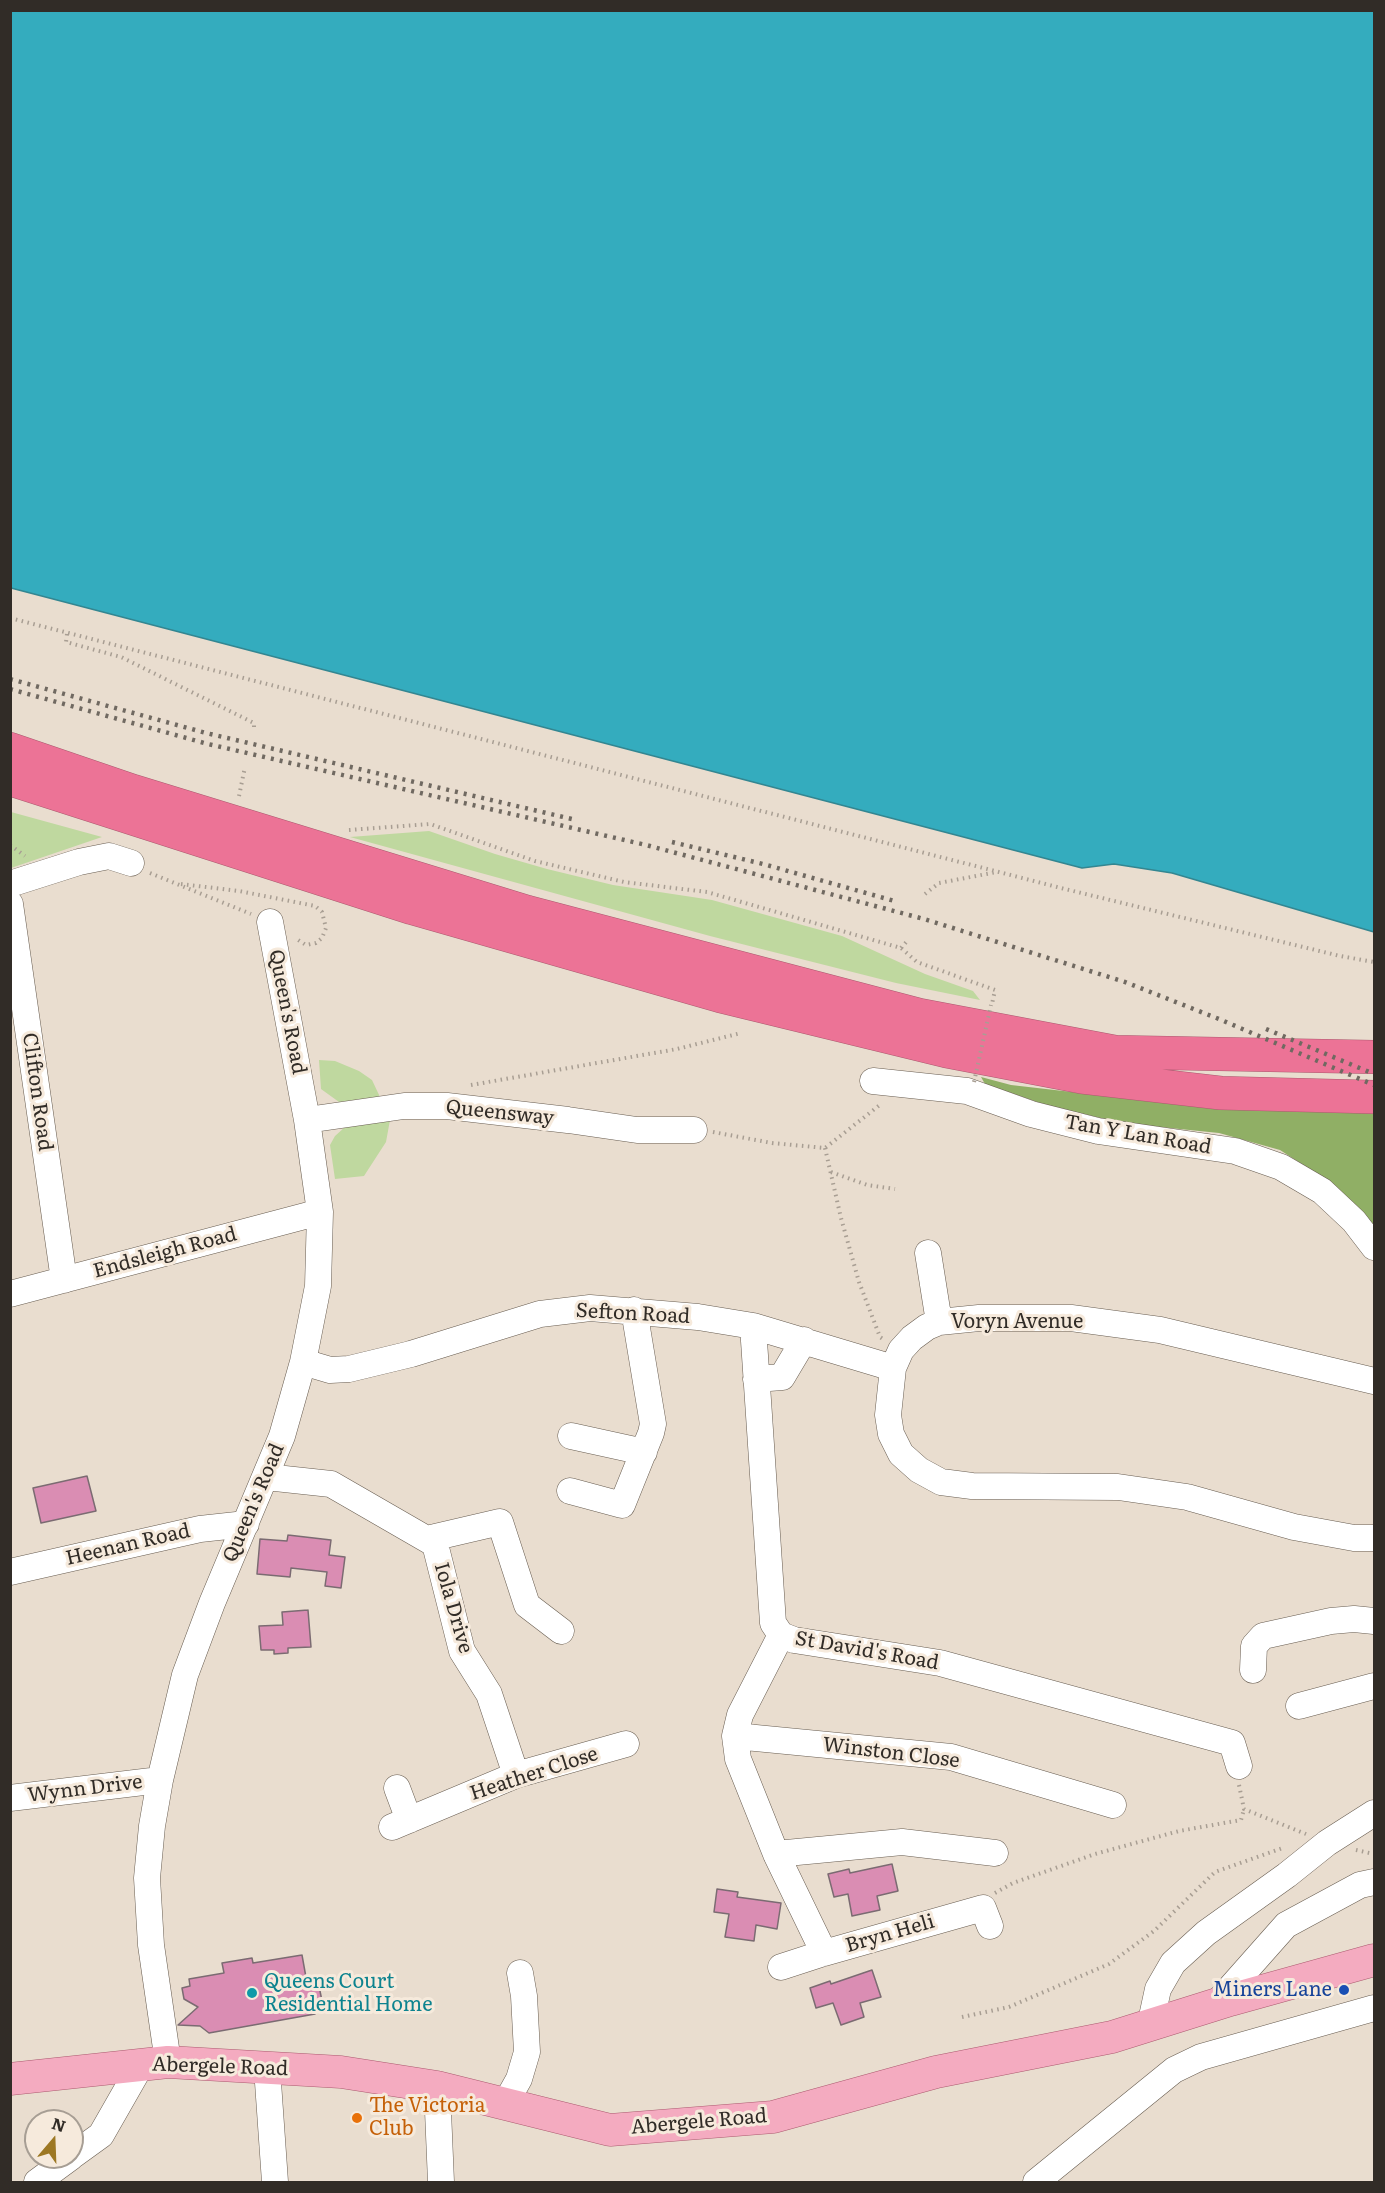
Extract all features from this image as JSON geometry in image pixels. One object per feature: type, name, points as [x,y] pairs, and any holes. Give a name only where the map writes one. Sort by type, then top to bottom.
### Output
[{"type":"highway","points":[[10,749],[133,791],[527,912],[919,1015],[1115,1052],[1374,1057]]},
{"type":"highway","points":[[10,779],[412,908],[720,996],[946,1051],[1082,1077],[1221,1093],[1374,1097]]},
{"type":"main road","name":"Abergele Road","points":[[10,2079],[155,2064],[267,2068],[340,2072],[437,2087],[610,2130],[772,2117],[936,2072],[1112,2037],[1216,2004],[1374,1960]]},
{"type":"street","points":[[10,884],[79,862],[109,856],[130,863]]},
{"type":"street","name":"Clifton Road","points":[[10,904],[64,1280]]},
{"type":"street","name":"Queen's Road","points":[[155,2064],[147,1878],[152,1826],[160,1780],[185,1675],[212,1603],[282,1436],[303,1362],[318,1286],[320,1212],[279,932]]},
{"type":"street","name":"Tan Y Lan Road","points":[[873,1081],[968,1091],[1030,1114],[1098,1131],[1235,1151],[1281,1167],[1322,1191],[1354,1221],[1374,1248]]},
{"type":"street","name":"Queensway","points":[[307,1120],[404,1106],[447,1106],[637,1130],[694,1130]]},
{"type":"street","name":"Endsleigh Road","points":[[10,1294],[320,1212]]},
{"type":"street","points":[[928,1254],[939,1322]]},
{"type":"street","name":"Sefton Road","points":[[303,1362],[330,1370],[349,1369],[411,1354],[540,1314],[590,1308],[698,1317],[753,1326],[804,1340],[897,1359]]},
{"type":"street","points":[[570,1491],[622,1505],[651,1433],[653,1424],[634,1310]]},
{"type":"street","name":"Voryn Avenue","points":[[897,1359],[912,1338],[927,1327],[939,1322],[979,1318],[1071,1318],[1160,1330],[1374,1381]]},
{"type":"street","name":"St David's Road","points":[[753,1326],[772,1623],[781,1635],[794,1640],[940,1663],[1232,1743],[1239,1766]]},
{"type":"street","points":[[756,1379],[782,1377],[804,1340]]},
{"type":"street","points":[[897,1359],[888,1415],[891,1434],[901,1454],[919,1470],[941,1482],[972,1486],[1118,1487],[1187,1497],[1294,1527],[1354,1538],[1374,1538]]},
{"type":"street","points":[[571,1436],[644,1452]]},
{"type":"street","name":"Iola Drive","points":[[266,1478],[331,1484],[435,1544],[462,1651],[489,1694],[516,1775]]},
{"type":"street","points":[[427,1539],[500,1522],[527,1605],[561,1631]]},
{"type":"street","name":"Heenan Road","points":[[10,1572],[200,1529],[246,1524]]},
{"type":"street","points":[[1253,1670],[1254,1646],[1263,1636],[1331,1621],[1354,1619],[1374,1621]]},
{"type":"street","points":[[781,1635],[740,1715],[735,1736],[738,1759],[776,1854],[824,1953]]},
{"type":"street","points":[[1299,1706],[1374,1686]]},
{"type":"street","name":"Winston Close","points":[[735,1736],[951,1757],[1113,1805]]},
{"type":"street","name":"Heather Close","points":[[397,1788],[400,1824],[516,1775],[627,1742]]},
{"type":"street","name":"Wynn Drive","points":[[10,1798],[160,1780]]},
{"type":"street","points":[[1150,2026],[1158,1989],[1173,1963],[1206,1933],[1287,1875],[1327,1843],[1374,1813]]},
{"type":"street","points":[[776,1854],[902,1842],[995,1853]]},
{"type":"street","points":[[1216,2004],[1286,1924],[1360,1885],[1374,1882]]},
{"type":"street","name":"Bryn Heli","points":[[781,1967],[824,1953],[986,1917]]},
{"type":"street","points":[[506,2104],[519,2079],[527,2052],[524,1996],[520,1972]]},
{"type":"street","points":[[1036,2182],[1174,2070],[1201,2057],[1374,2008]]},
{"type":"street","points":[[84,2147],[100,2135],[155,2064]]},
{"type":"street","points":[[267,2068],[275,2182]]},
{"type":"street","points":[[437,2087],[441,2182]]},
{"type":"street","points":[[37,2182],[55,2169]]},
{"type":"path","points":[[10,618],[999,872],[1340,956],[1374,962]]},
{"type":"path","points":[[67,634],[66,642],[121,657],[255,723],[254,728]]},
{"type":"path","points":[[245,767],[238,796],[248,799]]},
{"type":"path","points":[[345,830],[430,824],[535,861],[624,882],[707,892],[901,948],[918,962],[995,990],[975,1082]]},
{"type":"path","points":[[130,863],[279,932]]},
{"type":"path","points":[[925,894],[939,883],[999,872]]},
{"type":"path","points":[[901,948],[909,939]]},
{"type":"path","points":[[470,1085],[677,1049],[741,1033]]},
{"type":"path","points":[[694,1130],[772,1143],[825,1148],[905,1084]]},
{"type":"path","points":[[825,1148],[859,1282],[880,1337],[897,1359]]},
{"type":"path","points":[[830,1172],[867,1185],[895,1189]]},
{"type":"path","points":[[986,1917],[996,1892],[1013,1883],[1095,1854],[1179,1831],[1241,1820],[1244,1809],[1239,1789],[1239,1766]]},
{"type":"path","points":[[1244,1809],[1327,1843]]},
{"type":"path","points":[[962,2017],[1009,2007],[1108,1964],[1154,1931],[1215,1872],[1285,1848]]},
{"type":"green space","points":[[11,812],[102,837],[11,868]]},
{"type":"green space","points":[[429,831],[547,869],[613,885],[712,900],[842,936],[925,974],[973,991],[980,1000],[896,983],[710,936],[350,837]]},
{"type":"green space","points":[[319,1060],[335,1061],[359,1071],[372,1080],[380,1097],[339,1102],[321,1089]]},
{"type":"green space","points":[[981,1077],[1011,1085],[1194,1106],[1374,1113],[1374,1226],[1325,1179],[1280,1150],[1219,1133],[1121,1123],[1043,1104],[985,1084]]},
{"type":"green space","points":[[390,1120],[386,1142],[364,1176],[335,1179],[330,1145],[335,1136],[345,1127]]},
{"type":"water","points":[[10,11],[1374,11],[1374,932],[1172,873],[1114,864],[1082,868],[11,588]]},
{"type":"building","points":[[87,1476],[96,1511],[41,1523],[33,1488]]},
{"type":"building","points":[[288,1535],[331,1540],[329,1555],[345,1557],[341,1588],[325,1586],[327,1572],[291,1568],[290,1577],[257,1574],[260,1539],[287,1541]]},
{"type":"building","points":[[308,1610],[311,1647],[288,1648],[288,1653],[274,1654],[274,1650],[261,1650],[259,1626],[283,1625],[282,1612]]},
{"type":"building","points":[[892,1864],[898,1891],[877,1896],[880,1910],[852,1916],[848,1894],[834,1897],[828,1874],[849,1869],[850,1873]]},
{"type":"building","points":[[717,1889],[738,1892],[737,1897],[781,1903],[777,1929],[756,1925],[754,1941],[725,1937],[729,1914],[714,1912]]},
{"type":"building","name":"Queens Court Residential Home","points":[[302,1955],[307,1983],[318,1981],[323,2006],[314,2007],[315,2014],[209,2033],[200,2026],[178,2025],[198,2007],[184,1999],[182,1988],[190,1986],[189,1979],[224,1973],[222,1963],[252,1958],[253,1963]]},
{"type":"building","points":[[872,1970],[881,1997],[860,2003],[864,2017],[841,2025],[833,2003],[816,2008],[810,1988],[830,1981],[831,1984]]},
{"type":"railway","points":[[10,679],[206,733],[572,819]]},
{"type":"railway","points":[[10,689],[208,744],[646,845],[924,919],[1125,982],[1374,1085]]},
{"type":"railway","points":[[672,842],[763,864],[898,902]]},
{"type":"railway","points":[[1266,1029],[1374,1074]]},
{"type":"place","name":"Miners Lane","points":[[1344,1990]]},
{"type":"place","name":"Queens Court Residential Home","points":[[252,1993]]},
{"type":"place","name":"The Victoria Club","points":[[357,2118]]}]
